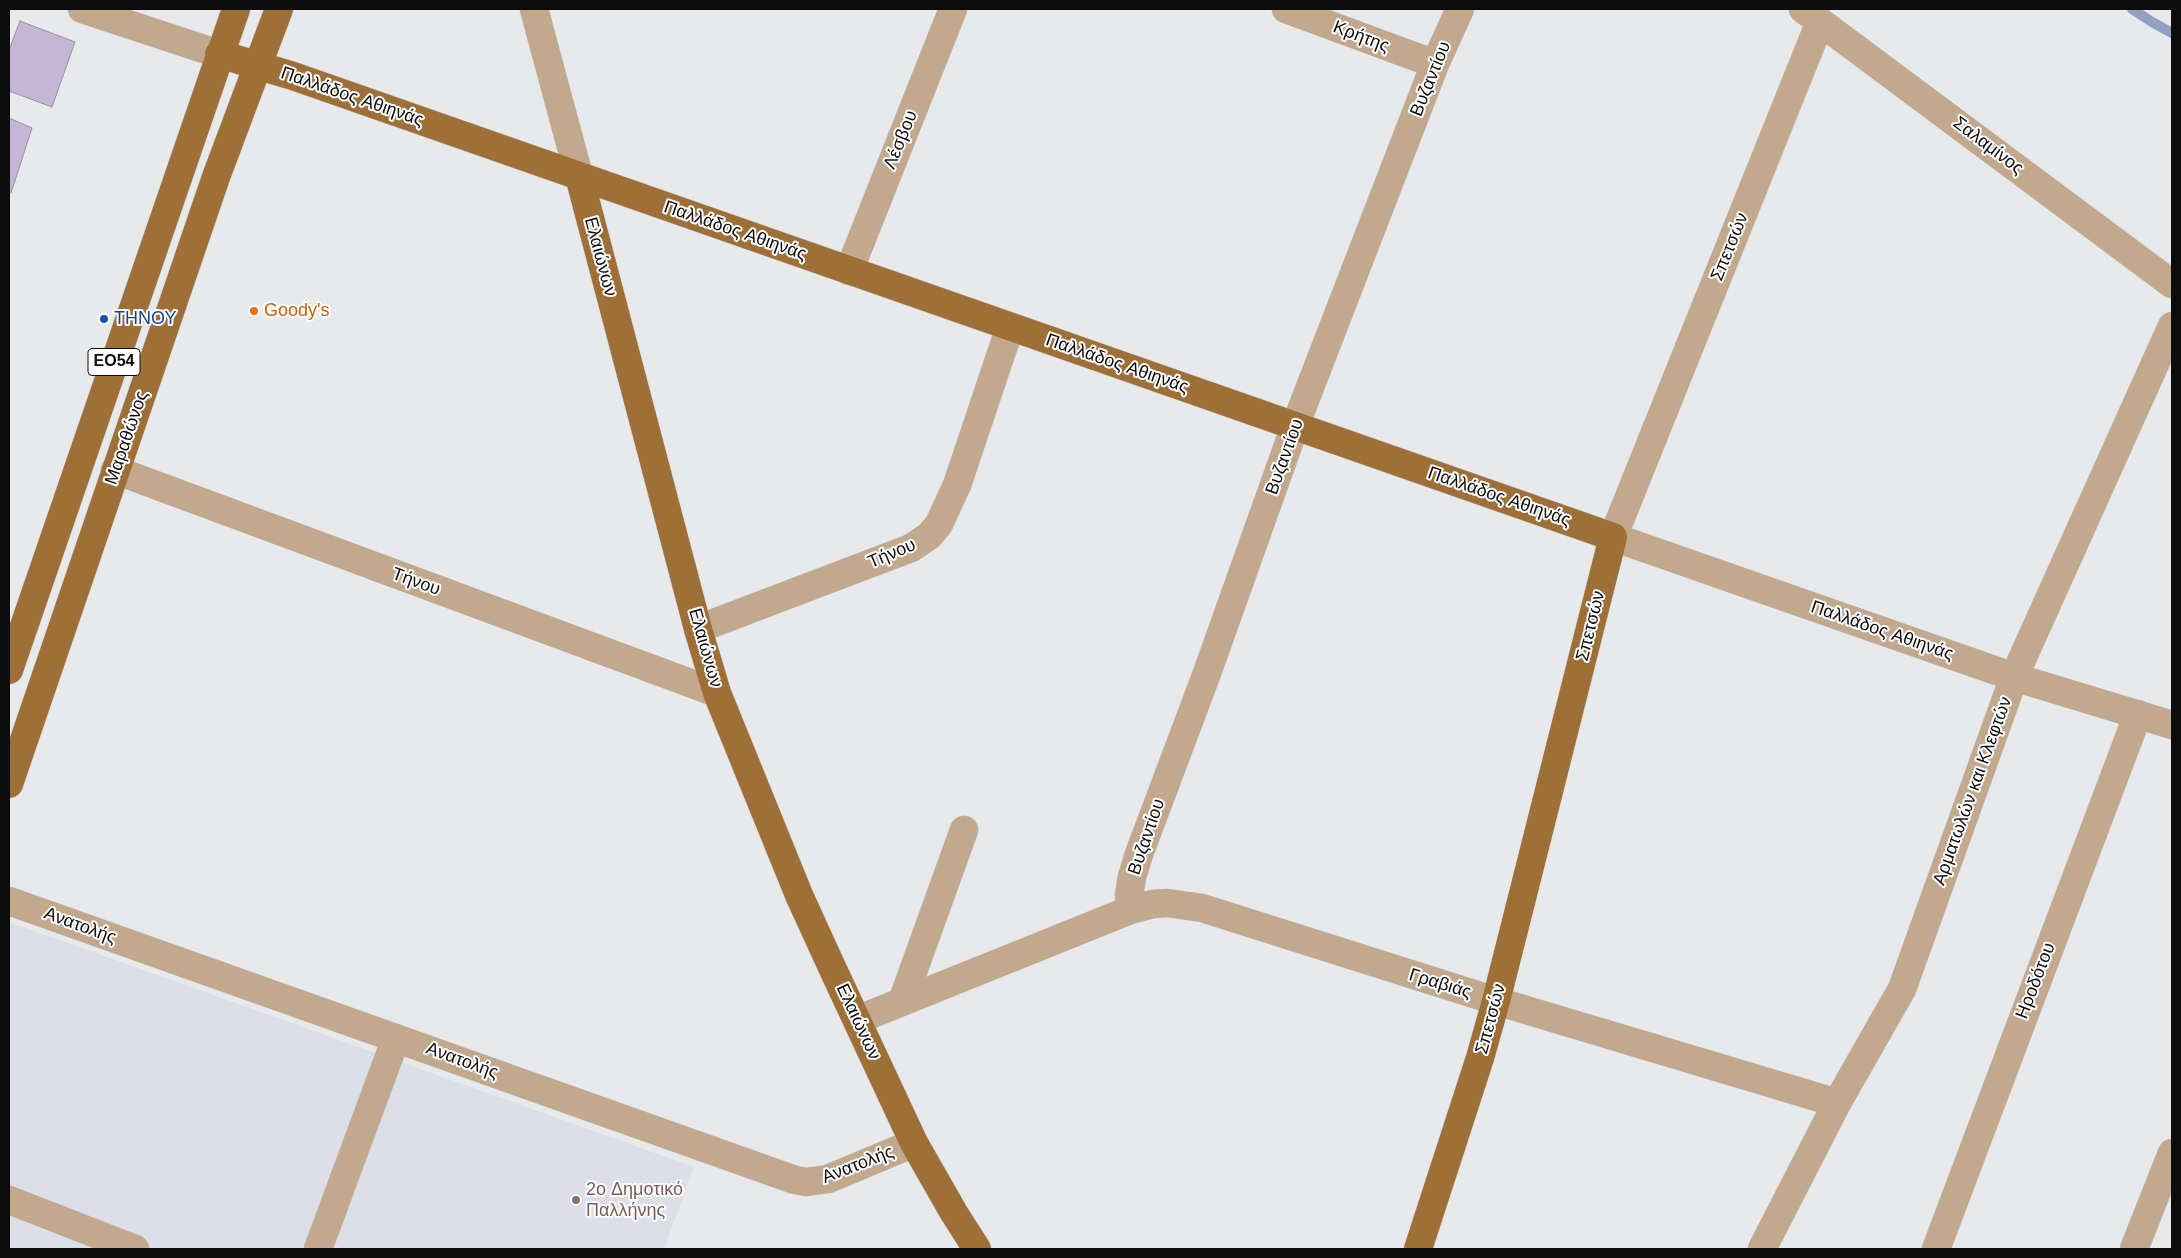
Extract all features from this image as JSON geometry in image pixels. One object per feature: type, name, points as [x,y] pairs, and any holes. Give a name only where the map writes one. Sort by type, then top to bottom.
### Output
[{"type":"main road","name":"Μαραθώνος","points":[[9,670],[236,9]]},
{"type":"main road","name":"Μαραθώνος","points":[[9,784],[216,177],[279,9]]},
{"type":"main road","name":"Παλλάδος Αθιηνάς","points":[[219,54],[293,76],[1613,537]]},
{"type":"main road","name":"Ελαιώνων","points":[[579,176],[698,629],[717,693],[799,895],[914,1143],[977,1249]]},
{"type":"main road","name":"Σπετσών","points":[[1418,1249],[1480,1058],[1496,1001],[1613,537]]},
{"type":"street","points":[[82,9],[219,54]]},
{"type":"street","name":"Ελαιώνων","points":[[534,9],[579,176]]},
{"type":"street","name":"Λέσβου","points":[[849,271],[953,9]]},
{"type":"street","name":"Κρήτης","points":[[1286,9],[1435,64]]},
{"type":"street","name":"Βυζαντίου","points":[[1130,910],[1129,895],[1139,854],[1207,673],[1296,426],[1435,64],[1460,9]]},
{"type":"street","name":"Σαλαμίνος","points":[[1811,15],[2172,284]]},
{"type":"street","name":"Σπετσών","points":[[1613,537],[1811,15]]},
{"type":"street","name":"Αρματωλών και Κλεφτών","points":[[1762,1249],[1837,1103],[1902,989],[2014,677],[2172,326]]},
{"type":"street","name":"Τήνου","points":[[698,629],[911,548],[929,536],[939,524],[957,485],[1010,327]]},
{"type":"street","name":"Τήνου","points":[[115,470],[717,693]]},
{"type":"street","name":"Παλλάδος Αθιηνάς","points":[[1613,537],[2014,677],[2172,725]]},
{"type":"street","name":"Ηροδότου","points":[[1936,1249],[2138,714]]},
{"type":"street","points":[[902,1002],[964,830]]},
{"type":"street","name":"Ανατολής","points":[[9,901],[806,1182],[828,1179],[914,1143]]},
{"type":"street","name":"Γραβιάς","points":[[1130,910],[1153,904],[1167,903],[1202,908],[1496,1001],[1837,1103]]},
{"type":"street","points":[[857,1020],[1130,910]]},
{"type":"street","points":[[318,1249],[396,1038]]},
{"type":"street","points":[[2134,1249],[2172,1153]]},
{"type":"street","points":[[9,1200],[135,1249]]},
{"type":"shaded area","points":[[9,922],[694,1167],[664,1249],[9,1249]]},
{"type":"building","points":[[20,21],[75,42],[52,107],[9,91],[9,50]]},
{"type":"building","points":[[9,118],[32,128],[11,193],[9,192]]},
{"type":"waterway","points":[[2132,9],[2172,33]]},
{"type":"place","name":"Goody's","points":[[254,311]]},
{"type":"place","name":"ΤΗΝΟΥ","points":[[104,319]]},
{"type":"place","name":"2ο Δημοτικό Παλλήνης","points":[[576,1200]]}]
